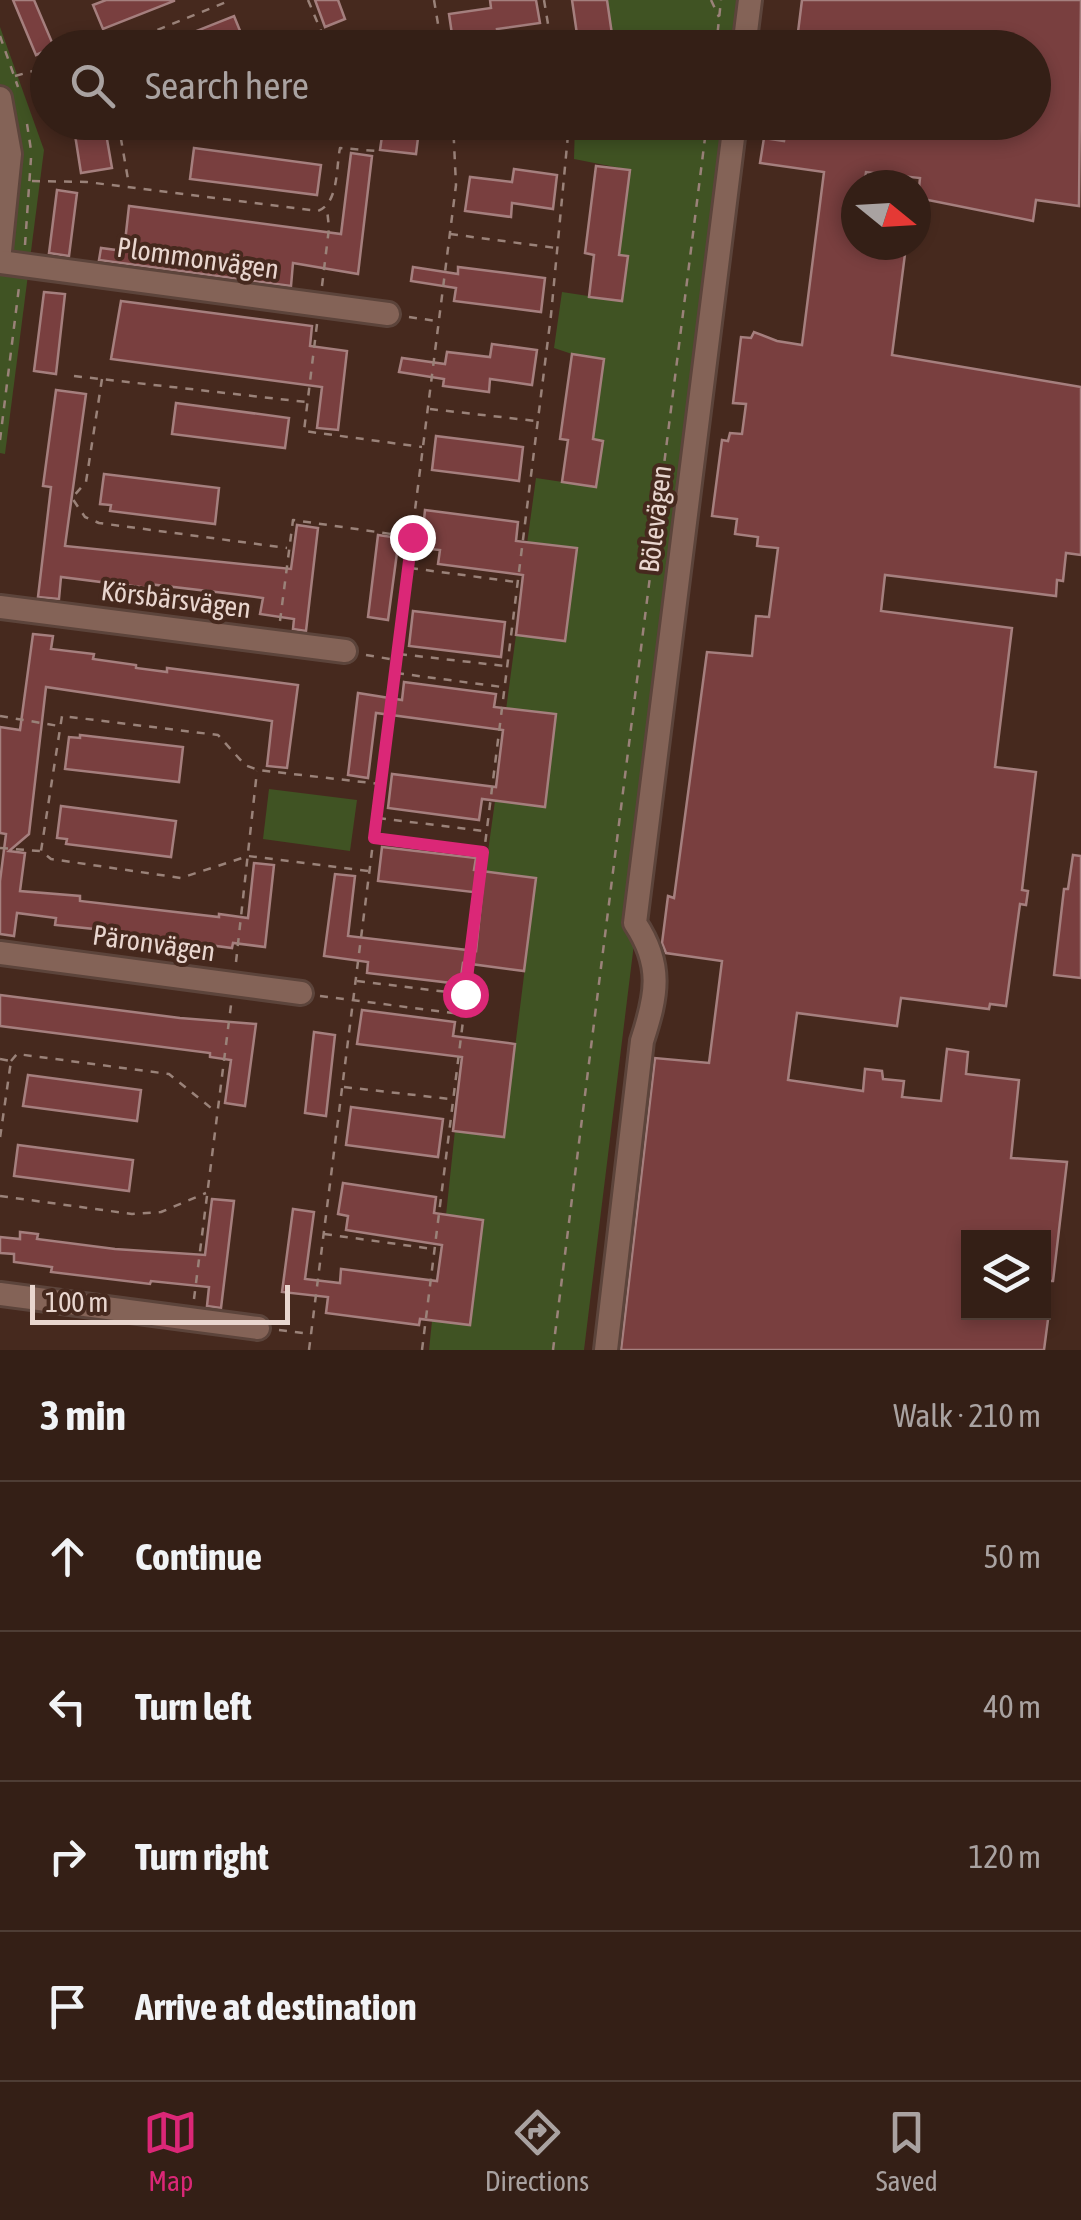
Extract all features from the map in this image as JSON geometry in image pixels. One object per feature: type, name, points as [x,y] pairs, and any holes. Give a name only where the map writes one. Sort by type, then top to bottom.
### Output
[{"type":"street","points":[[746,30],[750,0]]},
{"type":"street","points":[[0,98],[10,154],[0,251]]},
{"type":"street","name":"Bölevägen","points":[[606,1350],[642,1041],[654,1004],[651,948],[635,923],[732,140]]},
{"type":"street","name":"Plommonvägen","points":[[0,262],[388,314]]},
{"type":"street","name":"Körsbärsvägen","points":[[0,606],[344,651]]},
{"type":"street","name":"Päronvägen","points":[[0,952],[301,993]]},
{"type":"street","points":[[0,1294],[258,1328]]},
{"type":"path","points":[[158,30],[232,0]]},
{"type":"path","points":[[308,0],[320,30]]},
{"type":"path","points":[[434,0],[439,30]]},
{"type":"path","points":[[544,0],[549,30]]},
{"type":"path","points":[[711,0],[719,16]]},
{"type":"path","points":[[718,30],[721,0]]},
{"type":"path","points":[[15,76],[30,72]]},
{"type":"path","points":[[121,140],[129,187]]},
{"type":"path","points":[[309,1350],[456,185],[454,140]]},
{"type":"path","points":[[422,1350],[538,421],[568,140]]},
{"type":"path","points":[[554,1350],[705,140]]},
{"type":"path","points":[[31,182],[129,187],[318,211],[331,200],[340,148],[377,152]]},
{"type":"path","points":[[326,208],[329,228],[304,431],[423,448]]},
{"type":"path","points":[[450,234],[558,248]]},
{"type":"path","points":[[388,314],[438,322]]},
{"type":"path","points":[[74,376],[308,402]]},
{"type":"path","points":[[102,379],[86,482],[72,498],[85,518],[115,527],[287,548]]},
{"type":"path","points":[[428,409],[538,421]]},
{"type":"path","points":[[278,642],[293,520],[412,537]]},
{"type":"path","points":[[408,567],[517,582]]},
{"type":"path","points":[[344,651],[506,666]]},
{"type":"path","points":[[394,673],[504,687]]},
{"type":"path","points":[[0,716],[60,726]]},
{"type":"path","points":[[41,852],[62,716],[218,734],[245,765],[258,770],[380,784]]},
{"type":"path","points":[[192,1319],[258,770]]},
{"type":"path","points":[[376,817],[486,831]]},
{"type":"path","points":[[374,838],[483,852]]},
{"type":"path","points":[[0,848],[182,878],[248,856],[370,872]]},
{"type":"path","points":[[356,980],[465,994]]},
{"type":"path","points":[[301,993],[462,1014]]},
{"type":"path","points":[[0,1138],[11,1061],[18,1054],[169,1074],[218,1114]]},
{"type":"path","points":[[0,1059],[11,1061]]},
{"type":"path","points":[[342,1087],[452,1099]]},
{"type":"path","points":[[0,1196],[132,1214],[161,1212],[208,1192]]},
{"type":"path","points":[[324,1234],[434,1250]]},
{"type":"path","points":[[258,1328],[311,1334]]},
{"type":"green space","points":[[607,0],[750,0],[746,30],[611,30]]},
{"type":"green space","points":[[0,27],[30,111],[30,140],[40,140],[44,150],[5,454],[0,453]]},
{"type":"green space","points":[[575,140],[733,140],[584,1350],[429,1350],[432,1321],[470,1325],[483,1220],[446,1215],[455,1130],[504,1136],[536,879],[485,873],[495,801],[545,807],[556,715],[506,710],[516,635],[565,641],[577,549],[527,544],[536,478],[596,487],[603,441],[593,439],[604,359],[554,348],[562,292],[621,301],[628,257],[619,255],[630,170],[574,159]]},
{"type":"green space","points":[[269,789],[357,800],[350,851],[263,839]]},
{"type":"building","points":[[13,0],[34,0],[47,30],[30,30],[30,41]]},
{"type":"building","points":[[106,0],[174,1],[103,29],[93,5]]},
{"type":"building","points":[[315,0],[338,0],[345,19],[325,27]]},
{"type":"building","points":[[490,0],[536,0],[540,23],[497,30],[451,30],[449,14],[491,8]]},
{"type":"building","points":[[572,0],[607,0],[611,30],[576,30]]},
{"type":"building","points":[[802,0],[1081,0],[1079,206],[1036,200],[1033,221],[931,201],[931,170],[841,170],[841,260],[904,260],[892,355],[1081,387],[1081,555],[1066,553],[1063,581],[1057,580],[1056,596],[885,575],[881,611],[1012,628],[995,767],[1036,772],[1022,890],[1028,891],[1026,905],[1020,904],[1006,1006],[990,1004],[989,1009],[901,998],[897,1026],[797,1013],[788,1080],[863,1091],[865,1069],[882,1071],[883,1079],[904,1081],[902,1097],[941,1101],[947,1049],[968,1052],[966,1074],[1019,1080],[1011,1158],[1067,1162],[1053,1281],[1051,1230],[961,1230],[961,1320],[1048,1320],[1044,1350],[621,1350],[655,1058],[709,1063],[722,961],[666,953],[662,943],[668,896],[674,898],[707,652],[752,656],[756,616],[769,617],[778,548],[757,546],[758,537],[735,534],[737,519],[712,516],[722,440],[728,441],[730,433],[742,434],[746,404],[733,403],[741,337],[751,338],[754,332],[802,345],[824,172],[760,163],[764,140],[1051,140],[1051,30],[798,30]]},
{"type":"building","points":[[234,16],[240,30],[199,30]]},
{"type":"building","points":[[76,140],[107,140],[112,168],[81,173]]},
{"type":"building","points":[[381,140],[418,140],[416,154],[380,150]]},
{"type":"building","points":[[194,148],[321,165],[317,195],[190,179]]},
{"type":"building","points":[[351,153],[372,156],[358,274],[293,263],[291,286],[99,260],[101,248],[124,251],[129,206],[341,234]]},
{"type":"building","points":[[596,166],[630,170],[619,255],[628,256],[622,301],[589,297],[594,255],[585,253]]},
{"type":"building","points":[[514,169],[557,175],[553,209],[512,203],[511,217],[465,211],[470,177],[512,182]]},
{"type":"building","points":[[57,190],[77,193],[69,256],[49,253]]},
{"type":"building","points":[[413,267],[458,274],[458,267],[545,278],[541,312],[454,301],[456,288],[411,281]]},
{"type":"building","points":[[44,292],[65,294],[56,374],[34,371]]},
{"type":"building","points":[[121,301],[312,326],[310,346],[347,351],[338,430],[317,428],[322,387],[111,359]]},
{"type":"building","points":[[492,344],[537,350],[532,385],[490,379],[489,392],[443,386],[444,379],[399,372],[402,358],[445,364],[447,352],[490,357]]},
{"type":"building","points":[[572,354],[604,359],[593,439],[603,441],[596,487],[562,482],[568,440],[560,439]]},
{"type":"building","points":[[56,390],[86,394],[65,546],[291,569],[297,525],[318,528],[306,631],[293,629],[294,619],[260,614],[263,598],[233,594],[61,577],[59,599],[38,597],[51,487],[43,486]]},
{"type":"building","points":[[176,403],[289,418],[285,448],[172,434]]},
{"type":"building","points":[[436,436],[523,447],[519,481],[432,470]]},
{"type":"building","points":[[104,474],[219,488],[215,524],[110,511],[111,505],[100,504]]},
{"type":"building","points":[[425,510],[518,522],[516,541],[577,548],[565,641],[516,635],[523,575],[438,564],[440,550],[421,548]]},
{"type":"building","points":[[378,535],[399,538],[388,620],[368,617]]},
{"type":"building","points":[[413,611],[505,622],[501,657],[409,646]]},
{"type":"building","points":[[33,634],[53,636],[51,649],[94,654],[93,659],[136,668],[167,672],[167,668],[298,685],[287,768],[267,766],[272,721],[46,687],[29,834],[9,851],[25,853],[20,891],[219,917],[248,918],[254,863],[274,865],[265,947],[193,943],[192,948],[94,935],[94,929],[55,925],[56,918],[17,913],[14,936],[0,934],[0,881],[6,834],[0,833],[0,727],[20,730]]},
{"type":"building","points":[[404,682],[496,694],[494,707],[556,714],[545,807],[482,799],[479,820],[388,808],[392,774],[496,787],[503,730],[376,713],[368,778],[348,775],[358,693],[402,700]]},
{"type":"building","points":[[69,737],[183,747],[179,782],[65,769]]},
{"type":"building","points":[[61,806],[176,821],[171,857],[66,844],[67,839],[57,838]]},
{"type":"building","points":[[382,847],[476,858],[474,870],[536,878],[524,971],[463,963],[460,984],[367,973],[368,962],[324,956],[335,874],[355,876],[348,936],[476,951],[482,893],[378,881]]},
{"type":"building","points":[[1073,855],[1081,856],[1081,978],[1054,975],[1064,889],[1068,889]]},
{"type":"building","points":[[0,995],[256,1024],[245,1106],[225,1103],[231,1060],[210,1057],[210,1053],[0,1026]]},
{"type":"building","points":[[362,1010],[455,1022],[453,1036],[515,1044],[504,1137],[453,1131],[462,1057],[357,1044]]},
{"type":"building","points":[[314,1032],[335,1035],[326,1116],[305,1113]]},
{"type":"building","points":[[28,1075],[141,1090],[137,1121],[23,1106]]},
{"type":"building","points":[[351,1107],[443,1119],[438,1157],[346,1145]]},
{"type":"building","points":[[18,1145],[133,1160],[129,1191],[14,1176]]},
{"type":"building","points":[[343,1183],[436,1197],[434,1213],[483,1220],[470,1325],[420,1319],[419,1325],[326,1313],[328,1297],[282,1292],[293,1209],[314,1212],[305,1279],[340,1283],[341,1269],[437,1281],[442,1245],[346,1230],[348,1216],[338,1214]]},
{"type":"building","points":[[212,1199],[234,1201],[221,1308],[207,1306],[209,1287],[51,1272],[52,1267],[14,1262],[14,1254],[0,1253],[0,1237],[20,1239],[20,1232],[38,1234],[37,1239],[115,1249],[205,1255]]},
{"type":"route","points":[[412,537],[374,838],[483,852],[465,994]]}]
